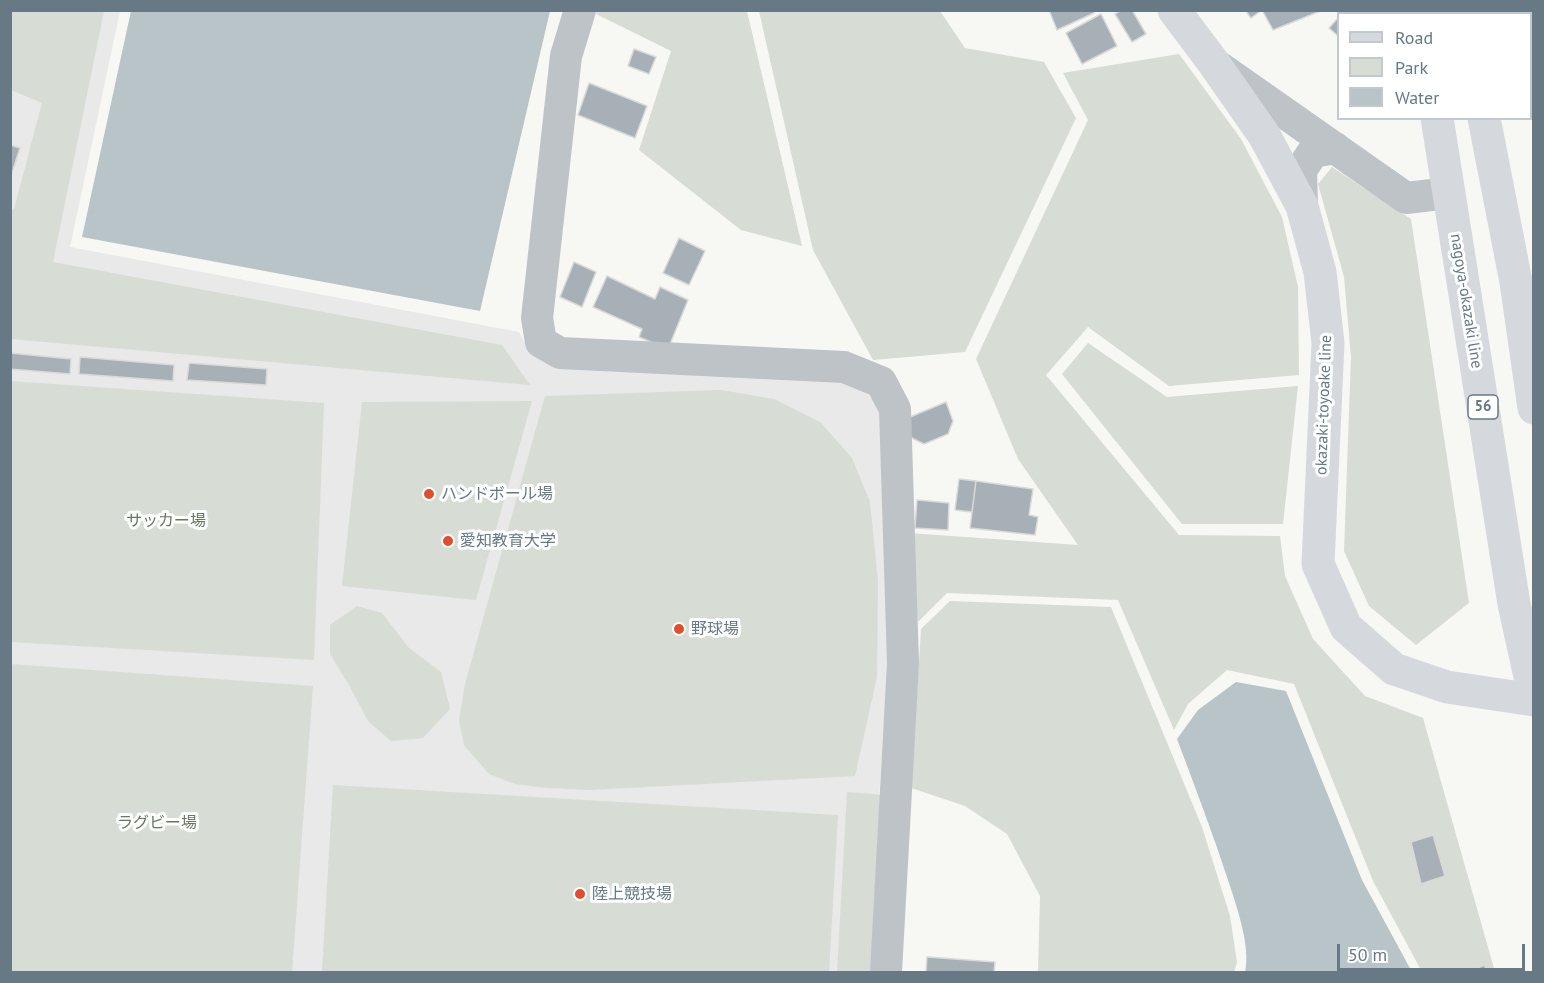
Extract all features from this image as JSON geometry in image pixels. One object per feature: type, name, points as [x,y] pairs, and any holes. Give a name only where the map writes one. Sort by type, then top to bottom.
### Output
[{"type":"main road","name":"okazaki-toyoake line","points":[[1174,10],[1264,135],[1302,206],[1320,272],[1328,343],[1318,564],[1346,627],[1394,669],[1447,687],[1533,698]]},
{"type":"main road","name":"nagoya-okazaki line","points":[[1437,120],[1514,604],[1533,698]]},
{"type":"main road","points":[[1484,120],[1525,288],[1533,408]]},
{"type":"street","points":[[580,10],[566,56],[537,318],[541,342],[560,352],[843,367],[881,382],[895,409],[903,663],[886,972]]},
{"type":"street","points":[[1213,62],[1406,198],[1449,193]]},
{"type":"street","points":[[1302,206],[1301,170],[1313,152],[1335,148]]},
{"type":"shaded area","name":"愛知教育大学","points":[[10,11],[120,11],[70,247],[519,332],[529,351],[841,379],[872,392],[882,416],[888,666],[867,972],[11,972]]},
{"type":"green space","points":[[11,10],[104,11],[53,262],[502,345],[530,385],[11,339],[11,208],[14,209],[42,103],[11,90]]},
{"type":"green space","points":[[597,11],[747,11],[802,246],[741,230],[639,150],[671,51],[596,14]]},
{"type":"green space","points":[[759,11],[940,11],[965,48],[1044,62],[1076,118],[965,352],[873,360],[813,250]]},
{"type":"green space","points":[[1533,11],[1534,117],[1532,118],[1532,12],[1506,12]]},
{"type":"green space","points":[[1179,54],[1241,139],[1282,217],[1298,287],[1299,375],[1169,386],[1088,327],[1046,375],[1179,535],[1280,536],[1285,576],[1313,639],[1365,696],[1423,718],[1495,972],[1422,972],[1373,881],[1294,684],[1227,670],[1188,704],[1174,730],[1118,600],[947,593],[918,622],[909,533],[1078,545],[1018,459],[976,359],[1088,120],[1063,73]]},
{"type":"green space","points":[[1332,167],[1411,219],[1469,603],[1416,645],[1369,606],[1344,551],[1351,357],[1344,277],[1318,184]]},
{"type":"green space","points":[[1088,343],[1167,397],[1298,386],[1283,524],[1182,524],[1062,374]]},
{"type":"green space","name":"サッカー場","points":[[10,381],[324,403],[314,660],[11,642]]},
{"type":"green space","name":"野球場","points":[[721,390],[774,399],[820,422],[852,458],[870,502],[878,581],[877,677],[855,776],[590,790],[515,784],[489,774],[464,745],[459,720],[465,684],[545,396]]},
{"type":"green space","name":"ハンドボール場","points":[[532,401],[476,600],[342,586],[362,402]]},
{"type":"green space","points":[[950,601],[1111,607],[1202,827],[1230,916],[1237,962],[1234,972],[1038,972],[1040,896],[1007,834],[965,806],[911,788],[921,629]]},
{"type":"green space","points":[[357,606],[382,613],[409,648],[441,672],[450,709],[423,738],[391,741],[368,721],[330,654],[330,625]]},
{"type":"green space","name":"ラグビー場","points":[[11,664],[313,686],[292,972],[11,972]]},
{"type":"green space","name":"陸上競技場","points":[[333,785],[838,815],[829,972],[322,972]]},
{"type":"green space","points":[[847,792],[884,795],[875,972],[837,972]]},
{"type":"water","points":[[131,11],[550,11],[480,311],[82,237]]},
{"type":"water","points":[[1236,682],[1286,691],[1362,880],[1412,972],[1245,972],[1245,940],[1239,915],[1217,847],[1177,739],[1198,710]]},
{"type":"building","points":[[1049,10],[1093,10],[1094,13],[1057,30]]},
{"type":"building","points":[[1122,10],[1132,10],[1146,34],[1132,42],[1115,14]]},
{"type":"building","points":[[1245,10],[1262,10],[1251,18]]},
{"type":"building","points":[[1262,10],[1323,10],[1273,30]]},
{"type":"building","points":[[1345,10],[1376,11],[1375,12],[1344,12]]},
{"type":"building","points":[[1101,14],[1117,46],[1082,64],[1066,33]]},
{"type":"building","points":[[1337,19],[1337,35],[1329,28]]},
{"type":"building","points":[[634,49],[656,57],[649,74],[628,66]]},
{"type":"building","points":[[589,83],[647,106],[635,138],[578,115]]},
{"type":"building","points":[[10,145],[20,148],[10,179]]},
{"type":"building","points":[[679,238],[705,251],[689,285],[663,273]]},
{"type":"building","points":[[574,262],[596,272],[582,307],[560,297]]},
{"type":"building","points":[[607,276],[655,299],[660,287],[688,300],[668,349],[639,337],[642,329],[593,307]]},
{"type":"building","points":[[10,353],[71,359],[70,374],[10,369]]},
{"type":"building","points":[[80,357],[174,365],[173,381],[79,374]]},
{"type":"building","points":[[189,363],[267,369],[266,385],[187,380]]},
{"type":"building","points":[[946,402],[953,421],[948,434],[924,444],[910,437],[903,420]]},
{"type":"building","points":[[959,479],[976,481],[972,512],[955,510]]},
{"type":"building","points":[[976,481],[1033,489],[1029,515],[1038,517],[1035,535],[970,528]]},
{"type":"building","points":[[917,500],[949,503],[948,530],[915,528]]},
{"type":"building","points":[[1433,835],[1445,876],[1421,884],[1411,842]]},
{"type":"building","points":[[927,957],[995,962],[994,972],[926,972]]},
{"type":"building","points":[[1484,965],[1488,972],[1468,972]]},
{"type":"place","name":"ハンドボール場","points":[[429,494]]},
{"type":"place","name":"愛知教育大学","points":[[448,541]]},
{"type":"place","name":"野球場","points":[[679,629]]},
{"type":"place","name":"陸上競技場","points":[[580,894]]}]
